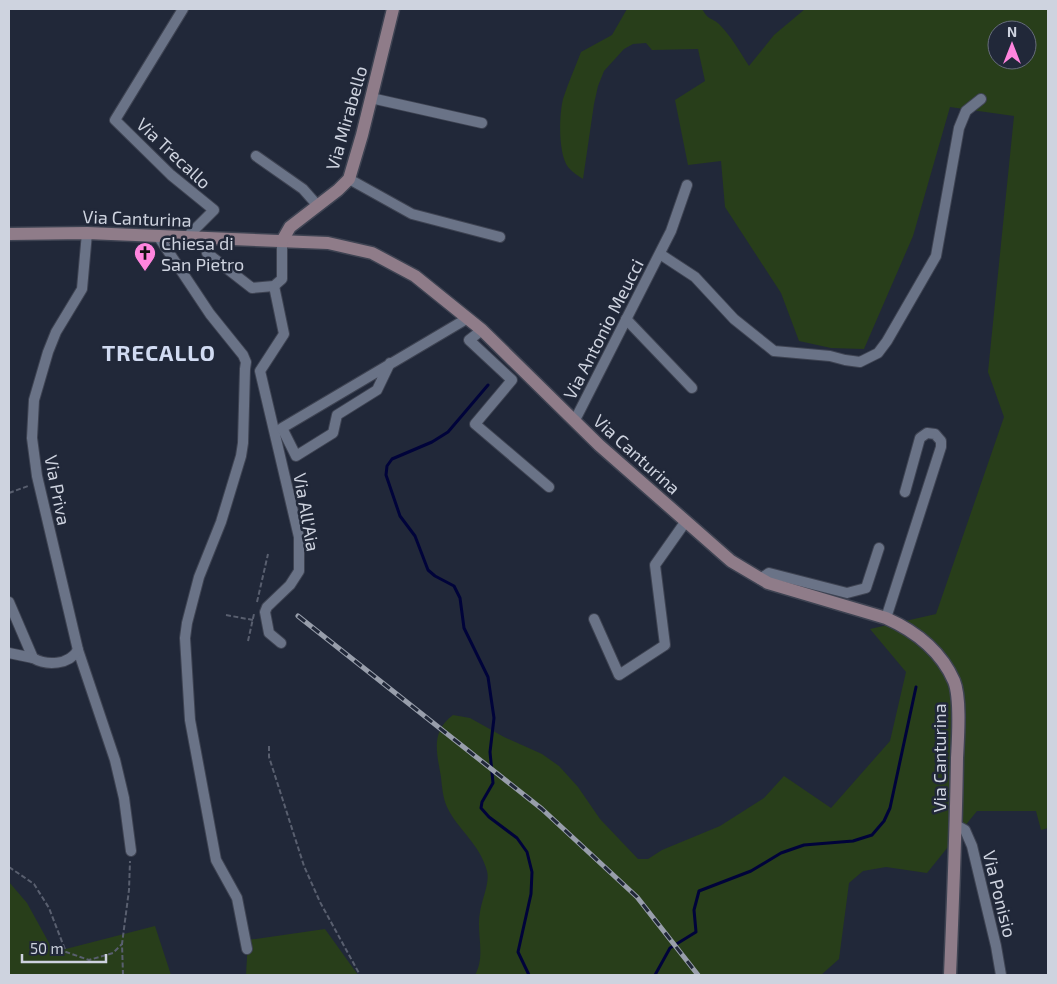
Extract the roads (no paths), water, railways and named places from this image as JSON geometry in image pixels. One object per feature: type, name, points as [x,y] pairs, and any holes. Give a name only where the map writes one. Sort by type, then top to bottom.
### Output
[{"type":"main road","name":"Via Mirabello","points":[[282,241],[290,227],[338,190],[349,179],[393,9]]},
{"type":"main road","name":"Via Canturina","points":[[9,234],[88,233],[328,243],[372,253],[415,276],[482,330],[599,445],[731,561],[768,584],[886,618],[904,626],[924,641],[944,661],[955,683],[958,713],[950,975]]},
{"type":"street","name":"Via Trecallo","points":[[183,9],[115,120],[171,175],[214,210],[187,237]]},
{"type":"street","points":[[371,98],[482,123]]},
{"type":"street","name":"Via Antonio Meucci","points":[[660,254],[695,277],[734,319],[774,350],[830,356],[860,362],[868,359],[878,353],[887,341],[936,256],[959,128],[966,111],[981,100]]},
{"type":"street","points":[[256,156],[303,189],[318,206]]},
{"type":"street","points":[[349,179],[412,214],[500,237]]},
{"type":"street","name":"Via Antonio Meucci","points":[[575,420],[671,231],[687,185]]},
{"type":"street","name":"Via Priva","points":[[88,233],[82,289],[56,332],[36,394],[32,438],[39,483],[78,650],[115,760],[124,798],[131,851]]},
{"type":"street","points":[[158,236],[210,314],[243,355],[246,362],[241,456],[200,577],[187,623],[185,638],[190,720],[216,860],[237,898],[247,949]]},
{"type":"street","points":[[203,237],[207,253],[252,288],[274,286],[282,279],[282,241]]},
{"type":"street","name":"Via All'Aia","points":[[274,286],[284,334],[260,371],[299,537],[299,571],[290,585],[267,607],[266,612],[269,633],[281,643]]},
{"type":"street","points":[[390,363],[377,390],[338,415],[334,433],[296,456],[282,428],[390,363],[468,318]]},
{"type":"street","points":[[626,319],[692,388]]},
{"type":"street","points":[[482,330],[469,340],[512,380],[475,424],[549,488]]},
{"type":"street","points":[[886,618],[941,446],[941,441],[935,434],[927,433],[920,438],[905,492]]},
{"type":"street","points":[[594,619],[619,675],[665,645],[655,565],[686,521]]},
{"type":"street","points":[[760,579],[769,572],[847,593],[866,588],[879,548]]},
{"type":"street","points":[[9,602],[33,658]]},
{"type":"street","points":[[9,653],[50,663],[59,663],[76,654],[78,650]]},
{"type":"street","name":"Via Ponisio","points":[[956,825],[965,830],[972,846],[1001,975]]},
{"type":"waterway","points":[[488,385],[448,432],[432,442],[392,459],[387,466],[386,475],[400,516],[415,536],[428,570],[454,586],[460,598],[464,628],[488,677],[494,718],[490,752],[493,783],[482,802],[481,808],[489,817],[517,838],[527,852],[532,872],[531,894],[518,952],[529,975]]},
{"type":"waterway","points":[[655,975],[670,948],[696,932],[694,910],[699,891],[751,871],[781,853],[804,845],[853,841],[872,835],[884,821],[890,808],[916,687]]},
{"type":"railway","points":[[298,616],[542,809],[637,897],[698,975]]},
{"type":"place","name":"Chiesa di San Pietro","points":[[145,272]]},
{"type":"district","name":"TRECALLO","points":[[159,352]]}]
